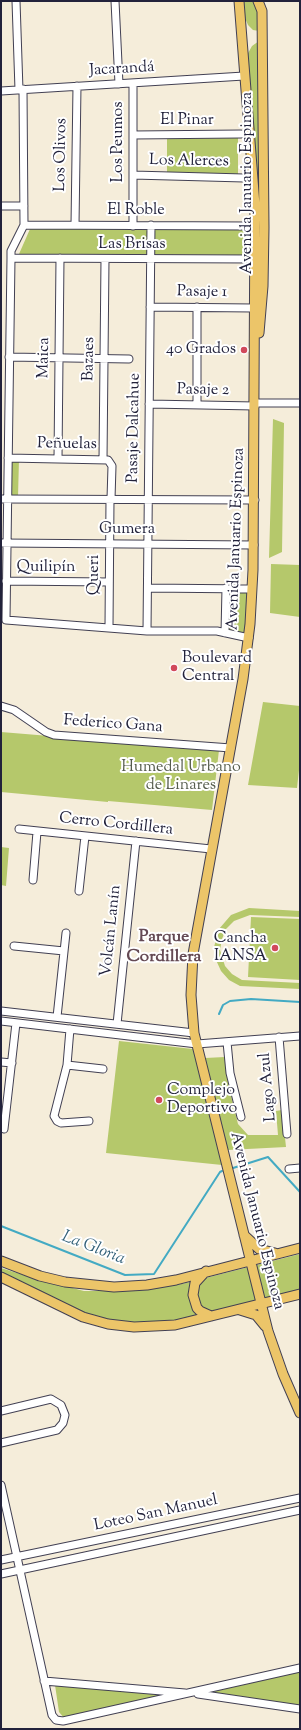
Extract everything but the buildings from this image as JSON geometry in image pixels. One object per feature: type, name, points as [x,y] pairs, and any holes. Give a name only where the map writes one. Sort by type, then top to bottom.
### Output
[{"type":"main road","name":"Avenida Januario Espinoza","points":[[239,1],[254,192],[253,308],[255,366],[255,500],[252,589],[243,679],[211,849],[192,968],[191,995],[194,1033],[268,1331],[283,1374],[300,1412]]},
{"type":"main road","name":"Avenida Januario Espinoza","points":[[255,366],[262,291],[263,248],[262,11],[258,1]]},
{"type":"main road","points":[[243,1235],[259,1249],[277,1254]]},
{"type":"main road","points":[[1,1261],[40,1276],[65,1282],[97,1286],[146,1285],[176,1280],[300,1248]]},
{"type":"main road","points":[[206,1272],[196,1283],[193,1295],[197,1308],[211,1316]]},
{"type":"main road","points":[[1,1277],[83,1317],[120,1326],[161,1327],[188,1323],[300,1294]]},
{"type":"main road","points":[[238,1309],[248,1311],[256,1315],[268,1331]]},
{"type":"street","points":[[16,1],[21,90],[24,225],[11,251],[10,258],[9,367],[5,413],[6,456],[4,499],[6,620],[147,631],[225,633],[248,638]]},
{"type":"street","points":[[115,1],[119,84]]},
{"type":"street","points":[[262,1],[262,11]]},
{"type":"street","name":"Jacarandá","points":[[1,91],[244,76]]},
{"type":"street","name":"Los Peumos","points":[[133,83],[133,226]]},
{"type":"street","name":"Los Olivos","points":[[75,225],[77,86]]},
{"type":"street","name":"El Pinar","points":[[133,135],[241,134]]},
{"type":"street","name":"Los Alerces","points":[[133,175],[244,178]]},
{"type":"street","points":[[1,206],[24,206]]},
{"type":"street","name":"El Roble","points":[[24,225],[248,226]]},
{"type":"street","name":"Pasaje Dalcahue","points":[[147,631],[151,225]]},
{"type":"street","name":"Las Brisas","points":[[10,258],[254,259]]},
{"type":"street","name":"Maica","points":[[58,459],[60,258]]},
{"type":"street","name":"Bazaes","points":[[103,460],[105,259]]},
{"type":"street","name":"Pasaje 1","points":[[150,307],[253,308]]},
{"type":"street","points":[[197,307],[197,405]]},
{"type":"street","points":[[9,356],[129,359]]},
{"type":"street","points":[[1,367],[9,367]]},
{"type":"street","name":"Pasaje 2","points":[[149,404],[255,405],[300,403]]},
{"type":"street","name":"Peñuelas","points":[[6,456],[108,460],[111,463],[111,499]]},
{"type":"street","points":[[4,499],[255,500]]},
{"type":"street","name":"Queri","points":[[109,627],[111,499]]},
{"type":"street","name":"Gumera","points":[[4,543],[254,545]]},
{"type":"street","name":"Quilipín","points":[[5,585],[109,582]]},
{"type":"street","points":[[148,588],[252,589]]},
{"type":"street","name":"Avenida Januario Espinoza","points":[[225,633],[226,588]]},
{"type":"street","name":"Federico Gana","points":[[1,706],[14,710],[46,732],[54,735],[231,748]]},
{"type":"street","name":"Cerro Cordillera","points":[[19,829],[211,849]]},
{"type":"street","points":[[33,880],[37,832]]},
{"type":"street","points":[[79,891],[85,836]]},
{"type":"street","name":"Volcán Lanín","points":[[117,1024],[136,842]]},
{"type":"street","points":[[57,1017],[66,933]]},
{"type":"street","points":[[14,946],[64,951]]},
{"type":"street","points":[[1,1010],[194,1033]]},
{"type":"street","points":[[84,1031],[86,1020]]},
{"type":"street","points":[[1,1021],[197,1044],[300,1036]]},
{"type":"street","points":[[4,1129],[3,1114],[12,1063],[16,1023]]},
{"type":"street","points":[[70,1029],[67,1065],[63,1085],[54,1112],[55,1119],[61,1123],[89,1121]]},
{"type":"street","points":[[164,1040],[165,1030]]},
{"type":"street","name":"Lago Azul","points":[[279,1037],[287,1134]]},
{"type":"street","points":[[227,1042],[230,1073],[241,1117]]},
{"type":"street","points":[[1,1062],[12,1063]]},
{"type":"street","points":[[67,1065],[103,1069]]},
{"type":"street","points":[[289,1169],[300,1168]]},
{"type":"street","points":[[1,1411],[51,1399],[61,1405],[65,1415],[64,1423],[58,1430],[1,1443]]},
{"type":"street","points":[[1,1485],[44,1681],[52,1715],[56,1720],[63,1722],[300,1668]]},
{"type":"street","name":"Loteo San Manuel","points":[[1,1560],[300,1498]]},
{"type":"street","name":"Loteo San Manuel","points":[[1,1574],[300,1510]]},
{"type":"street","points":[[44,1681],[193,1693],[300,1709]]},
{"type":"green space","points":[[243,1],[254,1],[259,18],[259,31],[253,30],[248,25],[245,18]]},
{"type":"green space","points":[[259,41],[260,180],[257,171],[247,55],[252,46]]},
{"type":"green space","points":[[238,138],[238,174],[167,172],[167,139]]},
{"type":"green space","points":[[30,229],[248,229],[248,255],[19,254]]},
{"type":"green space","points":[[273,419],[284,423],[282,552],[269,558]]},
{"type":"green space","points":[[19,459],[18,497],[9,497],[10,460]]},
{"type":"green space","points":[[271,564],[300,565],[300,617],[270,613]]},
{"type":"green space","points":[[228,590],[250,592],[246,636],[226,631]]},
{"type":"green space","points":[[263,702],[300,706],[300,761],[297,788],[248,785]]},
{"type":"green space","name":"Humedal Urbano de Linares","points":[[1,732],[219,750],[212,810],[1,792]]},
{"type":"green space","points":[[1,847],[9,848],[6,886],[1,885]]},
{"type":"green space","points":[[249,908],[300,911],[300,917],[250,915],[234,921],[226,929],[222,939],[220,950],[225,966],[232,974],[242,980],[300,983],[300,989],[240,986],[229,980],[221,971],[216,960],[214,947],[219,929],[231,915]]},
{"type":"green space","name":"Cancha IANSA","points":[[251,917],[300,919],[300,980],[248,977]]},
{"type":"green space","name":"Complejo Deportivo","points":[[119,1041],[193,1049],[222,1165],[106,1153]]},
{"type":"green space","points":[[225,1057],[228,1083],[238,1124],[248,1135],[278,1135],[276,1111],[282,1110],[286,1147],[228,1150],[205,1058]]},
{"type":"green space","points":[[300,1254],[300,1291],[193,1319],[143,1323],[112,1320],[82,1313],[1,1274],[1,1268],[84,1291],[129,1291],[182,1284]]},
{"type":"green space","points":[[300,1672],[300,1705],[207,1693]]},
{"type":"green space","points":[[55,1685],[177,1694],[65,1719],[59,1712]]},
{"type":"waterway","points":[[219,1014],[223,1005],[230,1001],[251,999],[300,1002]]},
{"type":"waterway","name":"La Gloria","points":[[233,1168],[268,1157],[300,1192]]},
{"type":"waterway","name":"La Gloria","points":[[1,1226],[125,1275],[154,1274],[222,1171]]},
{"type":"place","name":"40 Grados","points":[[244,350]]},
{"type":"place","name":"Boulevard Central","points":[[174,668]]},
{"type":"place","name":"Cancha IANSA","points":[[275,948]]},
{"type":"place","name":"Complejo Deportivo","points":[[159,1100]]},
{"type":"district","name":"Parque Cordillera","points":[[164,948]]}]
